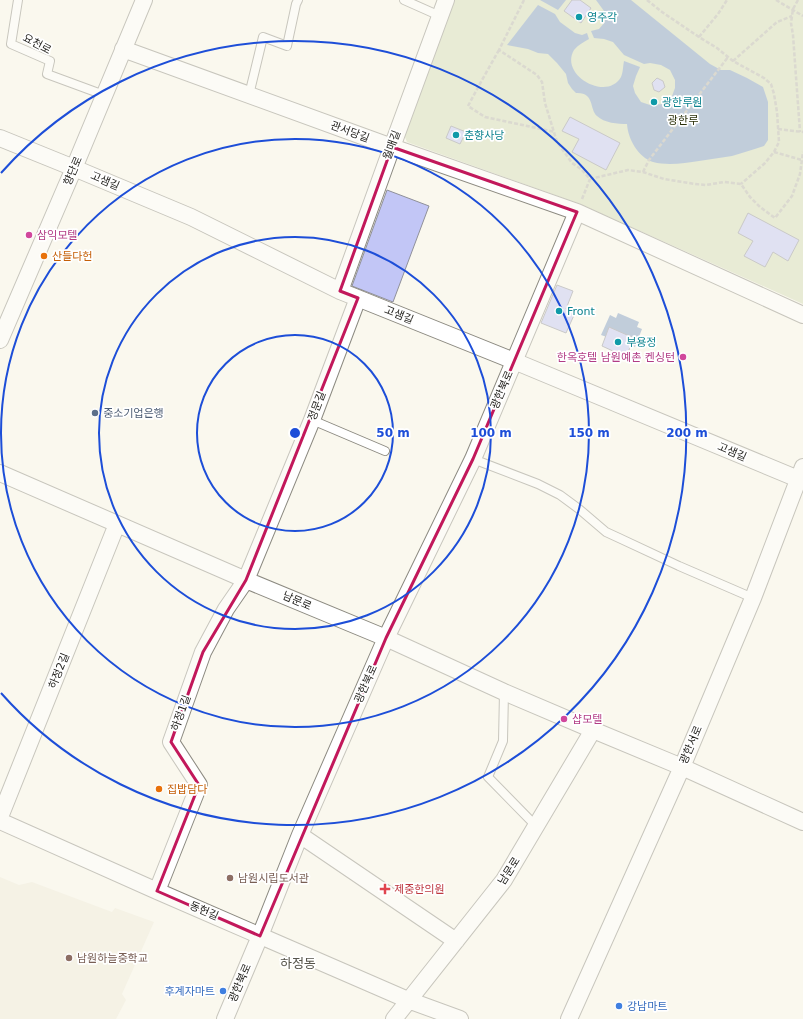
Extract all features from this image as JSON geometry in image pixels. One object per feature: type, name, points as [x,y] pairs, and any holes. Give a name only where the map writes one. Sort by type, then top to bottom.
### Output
[{"type":"street","name":"향단로","points":[[0,340],[144,0]]},
{"type":"street","name":"월매길","points":[[340,291],[446,0]]},
{"type":"street","name":"관서당길","points":[[123,49],[392,147],[577,212]]},
{"type":"street","name":"고샘길","points":[[0,138],[191,217],[340,291],[801,476]]},
{"type":"street","points":[[577,212],[803,315]]},
{"type":"street","name":"광한북로","points":[[225,1019],[300,835],[386,638],[473,459],[577,212]]},
{"type":"street","name":"정문길","points":[[246,580],[312,420],[358,298]]},
{"type":"street","name":"남문로","points":[[0,473],[246,580],[386,638],[504,692],[682,767],[803,822]]},
{"type":"street","name":"광한서로","points":[[569,1019],[682,767],[753,598],[801,476]]},
{"type":"street","name":"하정2길","points":[[0,818],[118,524]]},
{"type":"street","name":"하정1길","points":[[157,891],[199,785],[171,742],[203,652],[226,609],[246,580]]},
{"type":"street","name":"남문로","points":[[408,1000],[504,880],[593,730]]},
{"type":"street","name":"동헌길","points":[[0,821],[408,1000],[460,1019]]},
{"type":"street","points":[[300,835],[456,941]]},
{"type":"street","points":[[394,1019],[408,1000]]},
{"type":"lane","name":"요천로","points":[[18,0],[12,44],[50,61],[47,74],[104,95]]},
{"type":"lane","points":[[404,0],[440,16]]},
{"type":"lane","points":[[249,95],[263,37],[287,46],[297,2]]},
{"type":"lane","points":[[312,420],[385,451]]},
{"type":"lane","points":[[473,459],[538,484],[560,495],[606,532],[753,598]]},
{"type":"lane","points":[[504,692],[503,741],[488,777],[536,826]]},
{"type":"path","points":[[524,0],[499,50],[468,106],[485,117],[555,132]]},
{"type":"path","points":[[590,179],[628,170],[642,172],[664,179],[695,184],[706,185],[724,182],[741,184],[765,163],[774,152],[779,142],[774,94],[771,84],[764,78],[733,61],[717,48],[662,12],[647,0]]},
{"type":"path","points":[[699,37],[718,14],[726,0]]},
{"type":"path","points":[[776,0],[803,16]]},
{"type":"path","points":[[778,129],[801,132],[791,23],[793,10],[798,0]]},
{"type":"path","points":[[733,61],[776,22],[792,16]]},
{"type":"path","points":[[499,50],[538,75],[542,82],[545,103],[558,142],[572,163],[581,169],[590,179]]},
{"type":"path","points":[[642,172],[649,160],[728,57]]},
{"type":"path","points":[[774,152],[802,160]]},
{"type":"path","points":[[741,184],[750,197],[760,207],[775,218],[792,196],[800,174],[803,152]]},
{"type":"path","points":[[577,212],[590,179]]},
{"type":"highlighted area","points":[[392,147],[577,212],[473,459],[386,638],[260,936],[157,891],[199,785],[171,742],[203,652],[246,580],[358,298],[340,291]]},
{"type":"shaded area","name":"남원하늘중학교","points":[[0,877],[19,885],[32,882],[112,912],[115,908],[154,922],[122,994],[126,1000],[116,1019],[0,1019]]},
{"type":"green space","name":"광한루","points":[[455,0],[803,0],[803,304],[580,204],[407,142],[404,135]]},
{"type":"water","points":[[540,0],[566,0],[558,10]]},
{"type":"water","points":[[596,0],[631,0],[710,64],[721,70],[730,70],[763,87],[768,102],[768,140],[764,146],[732,156],[694,162],[670,164],[653,162],[638,152],[629,136],[627,124],[607,122],[597,116],[589,98],[582,93],[576,93],[572,89],[568,83],[566,74],[548,54],[507,45],[538,5],[555,14],[560,22],[575,33],[582,35],[587,33],[589,39],[574,50],[571,59],[573,68],[579,76],[596,86],[606,87],[614,84],[621,77],[624,61],[640,67],[633,86],[635,93],[641,102],[650,105],[663,104],[672,96],[675,88],[675,80],[670,70],[661,65],[650,63],[644,64],[624,55],[613,42],[594,38],[591,31],[599,29],[605,22],[604,11]]},
{"type":"water","points":[[618,313],[639,322],[637,327],[642,329],[635,347],[601,335],[610,315],[616,318]]},
{"type":"building","name":"영주각","points":[[572,0],[580,0],[591,8],[581,23],[564,11]]},
{"type":"building","points":[[657,78],[663,81],[665,87],[659,92],[654,90],[652,83]]},
{"type":"building","points":[[570,117],[620,143],[606,170],[572,152],[579,139],[562,131]]},
{"type":"building","name":"춘향사당","points":[[451,126],[466,132],[460,144],[446,138]]},
{"type":"building","points":[[387,190],[429,206],[393,302],[352,286]]},
{"type":"building","points":[[748,213],[799,240],[788,261],[773,252],[765,267],[744,256],[753,241],[738,233]]},
{"type":"building","name":"Front","points":[[557,285],[573,291],[566,309],[575,313],[566,333],[541,323]]},
{"type":"building","name":"부용정","points":[[609,327],[634,338],[626,357],[602,346]]},
{"type":"place","name":"영주각","points":[[579,17]]},
{"type":"place","name":"광한루원","points":[[654,102]]},
{"type":"place","name":"춘향사당","points":[[456,135]]},
{"type":"place","name":"삼익모텔","points":[[29,235]]},
{"type":"place","name":"산들다헌","points":[[44,256]]},
{"type":"place","name":"Front","points":[[559,311]]},
{"type":"place","name":"부용정","points":[[618,342]]},
{"type":"place","name":"한옥호텔 남원예촌 켄싱턴","points":[[683,357]]},
{"type":"place","name":"중소기업은행","points":[[95,413]]},
{"type":"place","name":"샵모텔","points":[[564,719]]},
{"type":"place","name":"집밥담다","points":[[159,789]]},
{"type":"place","name":"남원시립도서관","points":[[230,878]]},
{"type":"place","name":"제중한의원","points":[[385,889]]},
{"type":"place","name":"남원하늘중학교","points":[[69,958]]},
{"type":"place","name":"후계자마트","points":[[223,991]]},
{"type":"place","name":"강남마트","points":[[619,1006]]},
{"type":"district","name":"하정동","points":[[298,963]]}]
